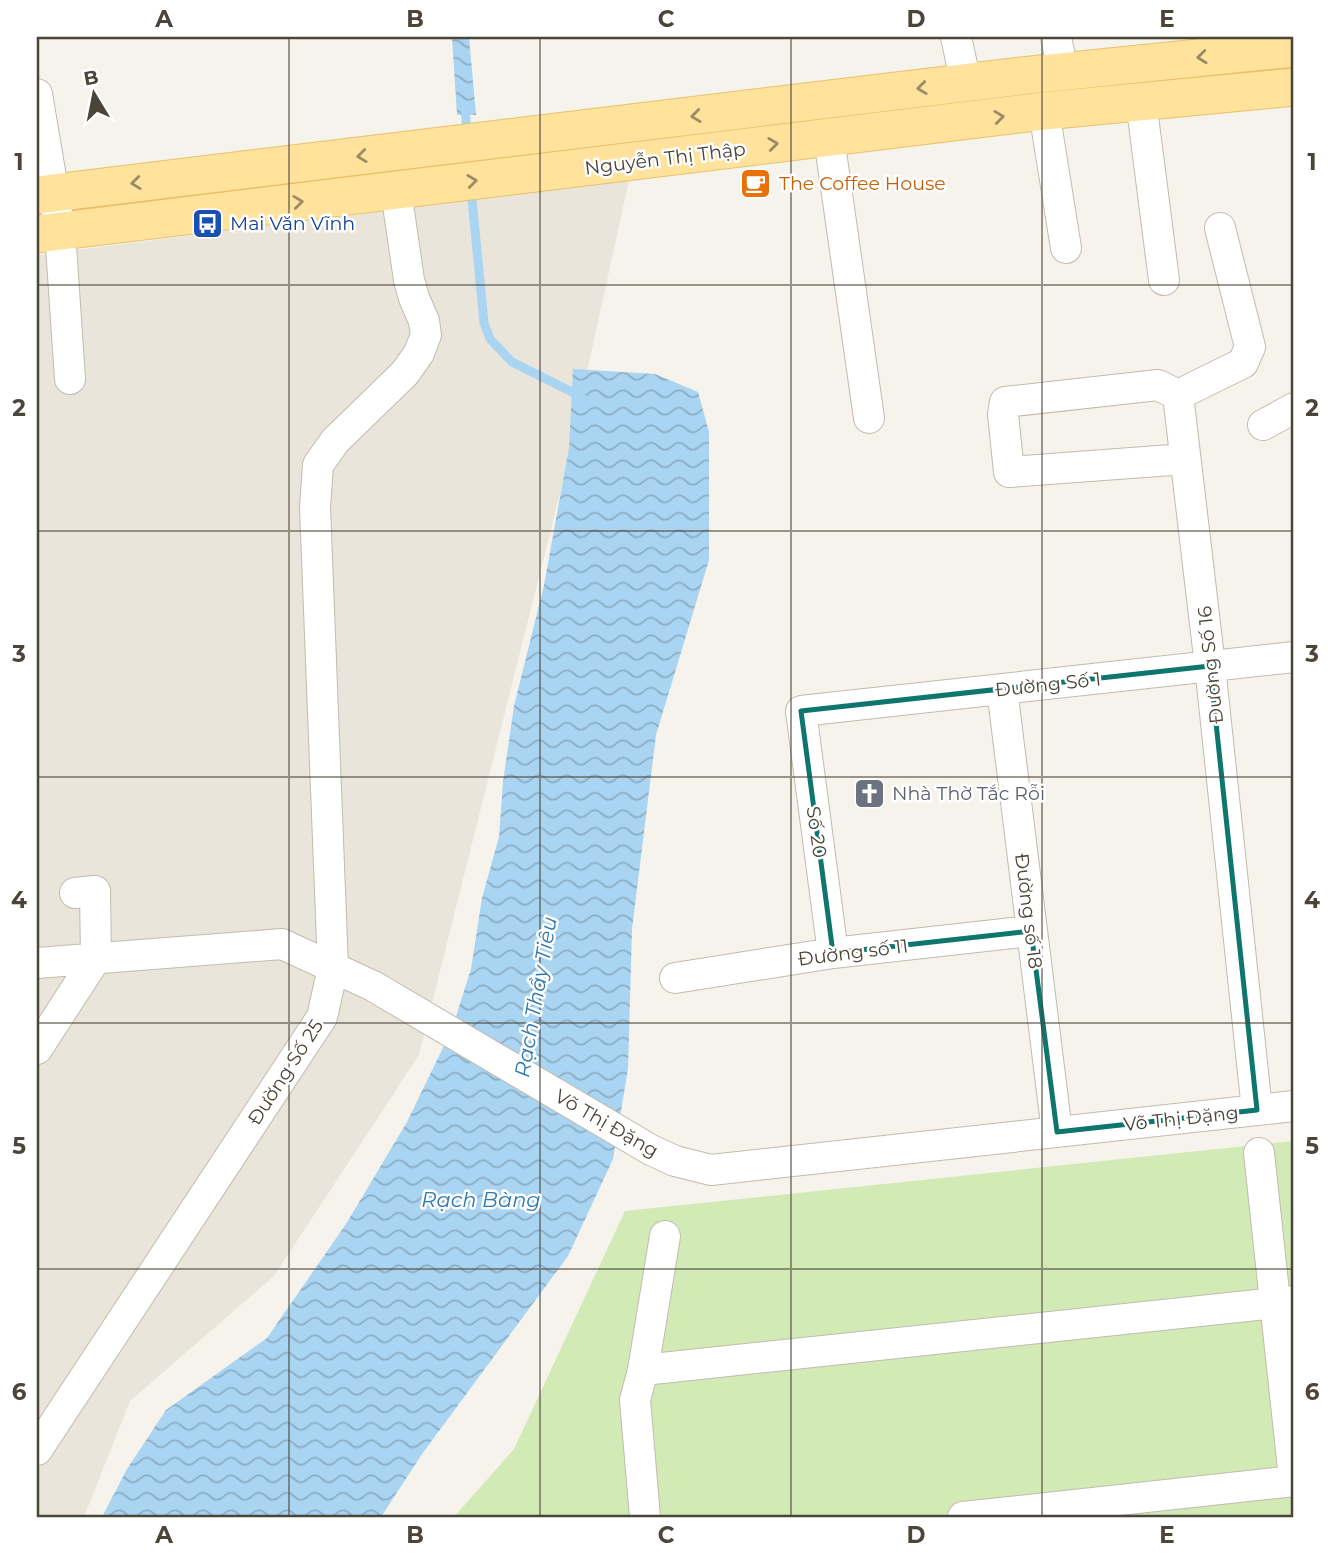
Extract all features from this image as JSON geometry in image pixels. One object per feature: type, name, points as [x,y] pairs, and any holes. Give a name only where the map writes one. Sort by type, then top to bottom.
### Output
[{"type":"main road","name":"Nguyễn Thị Thập","points":[[45,194],[1063,72],[1253,44],[1294,48]]},
{"type":"main road","points":[[1057,110],[1063,72]]},
{"type":"main road","name":"Nguyễn Thị Thập","points":[[49,233],[1057,110],[1294,87]]},
{"type":"street","points":[[956,37],[966,83]]},
{"type":"street","points":[[1056,37],[1063,72]]},
{"type":"street","points":[[37,94],[49,233],[70,379]]},
{"type":"street","points":[[1141,102],[1164,280]]},
{"type":"street","points":[[1057,110],[1066,248]]},
{"type":"street","points":[[829,138],[869,418]]},
{"type":"street","name":"Đường Số 25","points":[[37,1449],[322,1017],[333,968],[315,507],[318,465],[335,440],[405,373],[419,353],[426,335],[424,321],[409,280],[396,191]]},
{"type":"street","points":[[1185,458],[1009,472],[1004,402],[1158,385],[1178,395],[1242,363],[1250,347],[1220,228]]},
{"type":"street","name":"Đường Số 16","points":[[1178,395],[1257,1110]]},
{"type":"street","points":[[1263,425],[1294,408]]},
{"type":"street","name":"Đường Số 1","points":[[801,711],[1294,657]]},
{"type":"street","name":"Đường số 18","points":[[1002,689],[1057,1132]]},
{"type":"street","name":"Số 20","points":[[801,711],[833,953]]},
{"type":"street","points":[[37,1049],[96,958],[95,891],[75,893]]},
{"type":"street","name":"Đường số 11","points":[[675,978],[833,953],[1031,931]]},
{"type":"street","name":"Võ Thị Đặng","points":[[37,963],[282,944],[373,986],[651,1150],[675,1161],[711,1170],[1294,1106]]},
{"type":"street","points":[[963,1517],[1294,1480],[1285,1302],[1259,1153]]},
{"type":"street","points":[[645,1517],[635,1400],[643,1370],[665,1236]]},
{"type":"street","points":[[643,1370],[1285,1302]]},
{"type":"highlighted area","points":[[1210,666],[1257,1110],[1057,1132],[1031,931],[833,953],[801,711]]},
{"type":"shaded area","points":[[629,180],[564,477],[419,1055],[274,1276],[130,1401],[84,1517],[37,1517],[37,255]]},
{"type":"green space","points":[[1294,1141],[1294,1517],[454,1517],[514,1449],[625,1211]]},
{"type":"water","points":[[452,37],[469,37],[476,115],[457,115]]},
{"type":"water","name":"Rạch Bàng","points":[[573,369],[655,374],[698,392],[709,432],[709,560],[656,735],[632,929],[628,1069],[613,1159],[568,1256],[422,1454],[381,1517],[102,1517],[127,1469],[166,1410],[267,1338],[346,1224],[407,1122],[452,1029],[471,969],[482,898],[499,837],[503,782],[514,706],[544,585],[569,448]]},
{"type":"waterway","points":[[465,105],[467,136]]},
{"type":"waterway","points":[[471,189],[484,323],[490,339],[512,362],[582,397]]},
{"type":"place","name":"The Coffee House","points":[[756,183]]},
{"type":"place","name":"Mai Văn Vĩnh","points":[[207,223]]},
{"type":"place","name":"Nhà Thờ Tắc Rỗi","points":[[869,793]]},
{"type":"water label","name":"Rạch Thầy Tiêu","points":[[536,997]]}]
